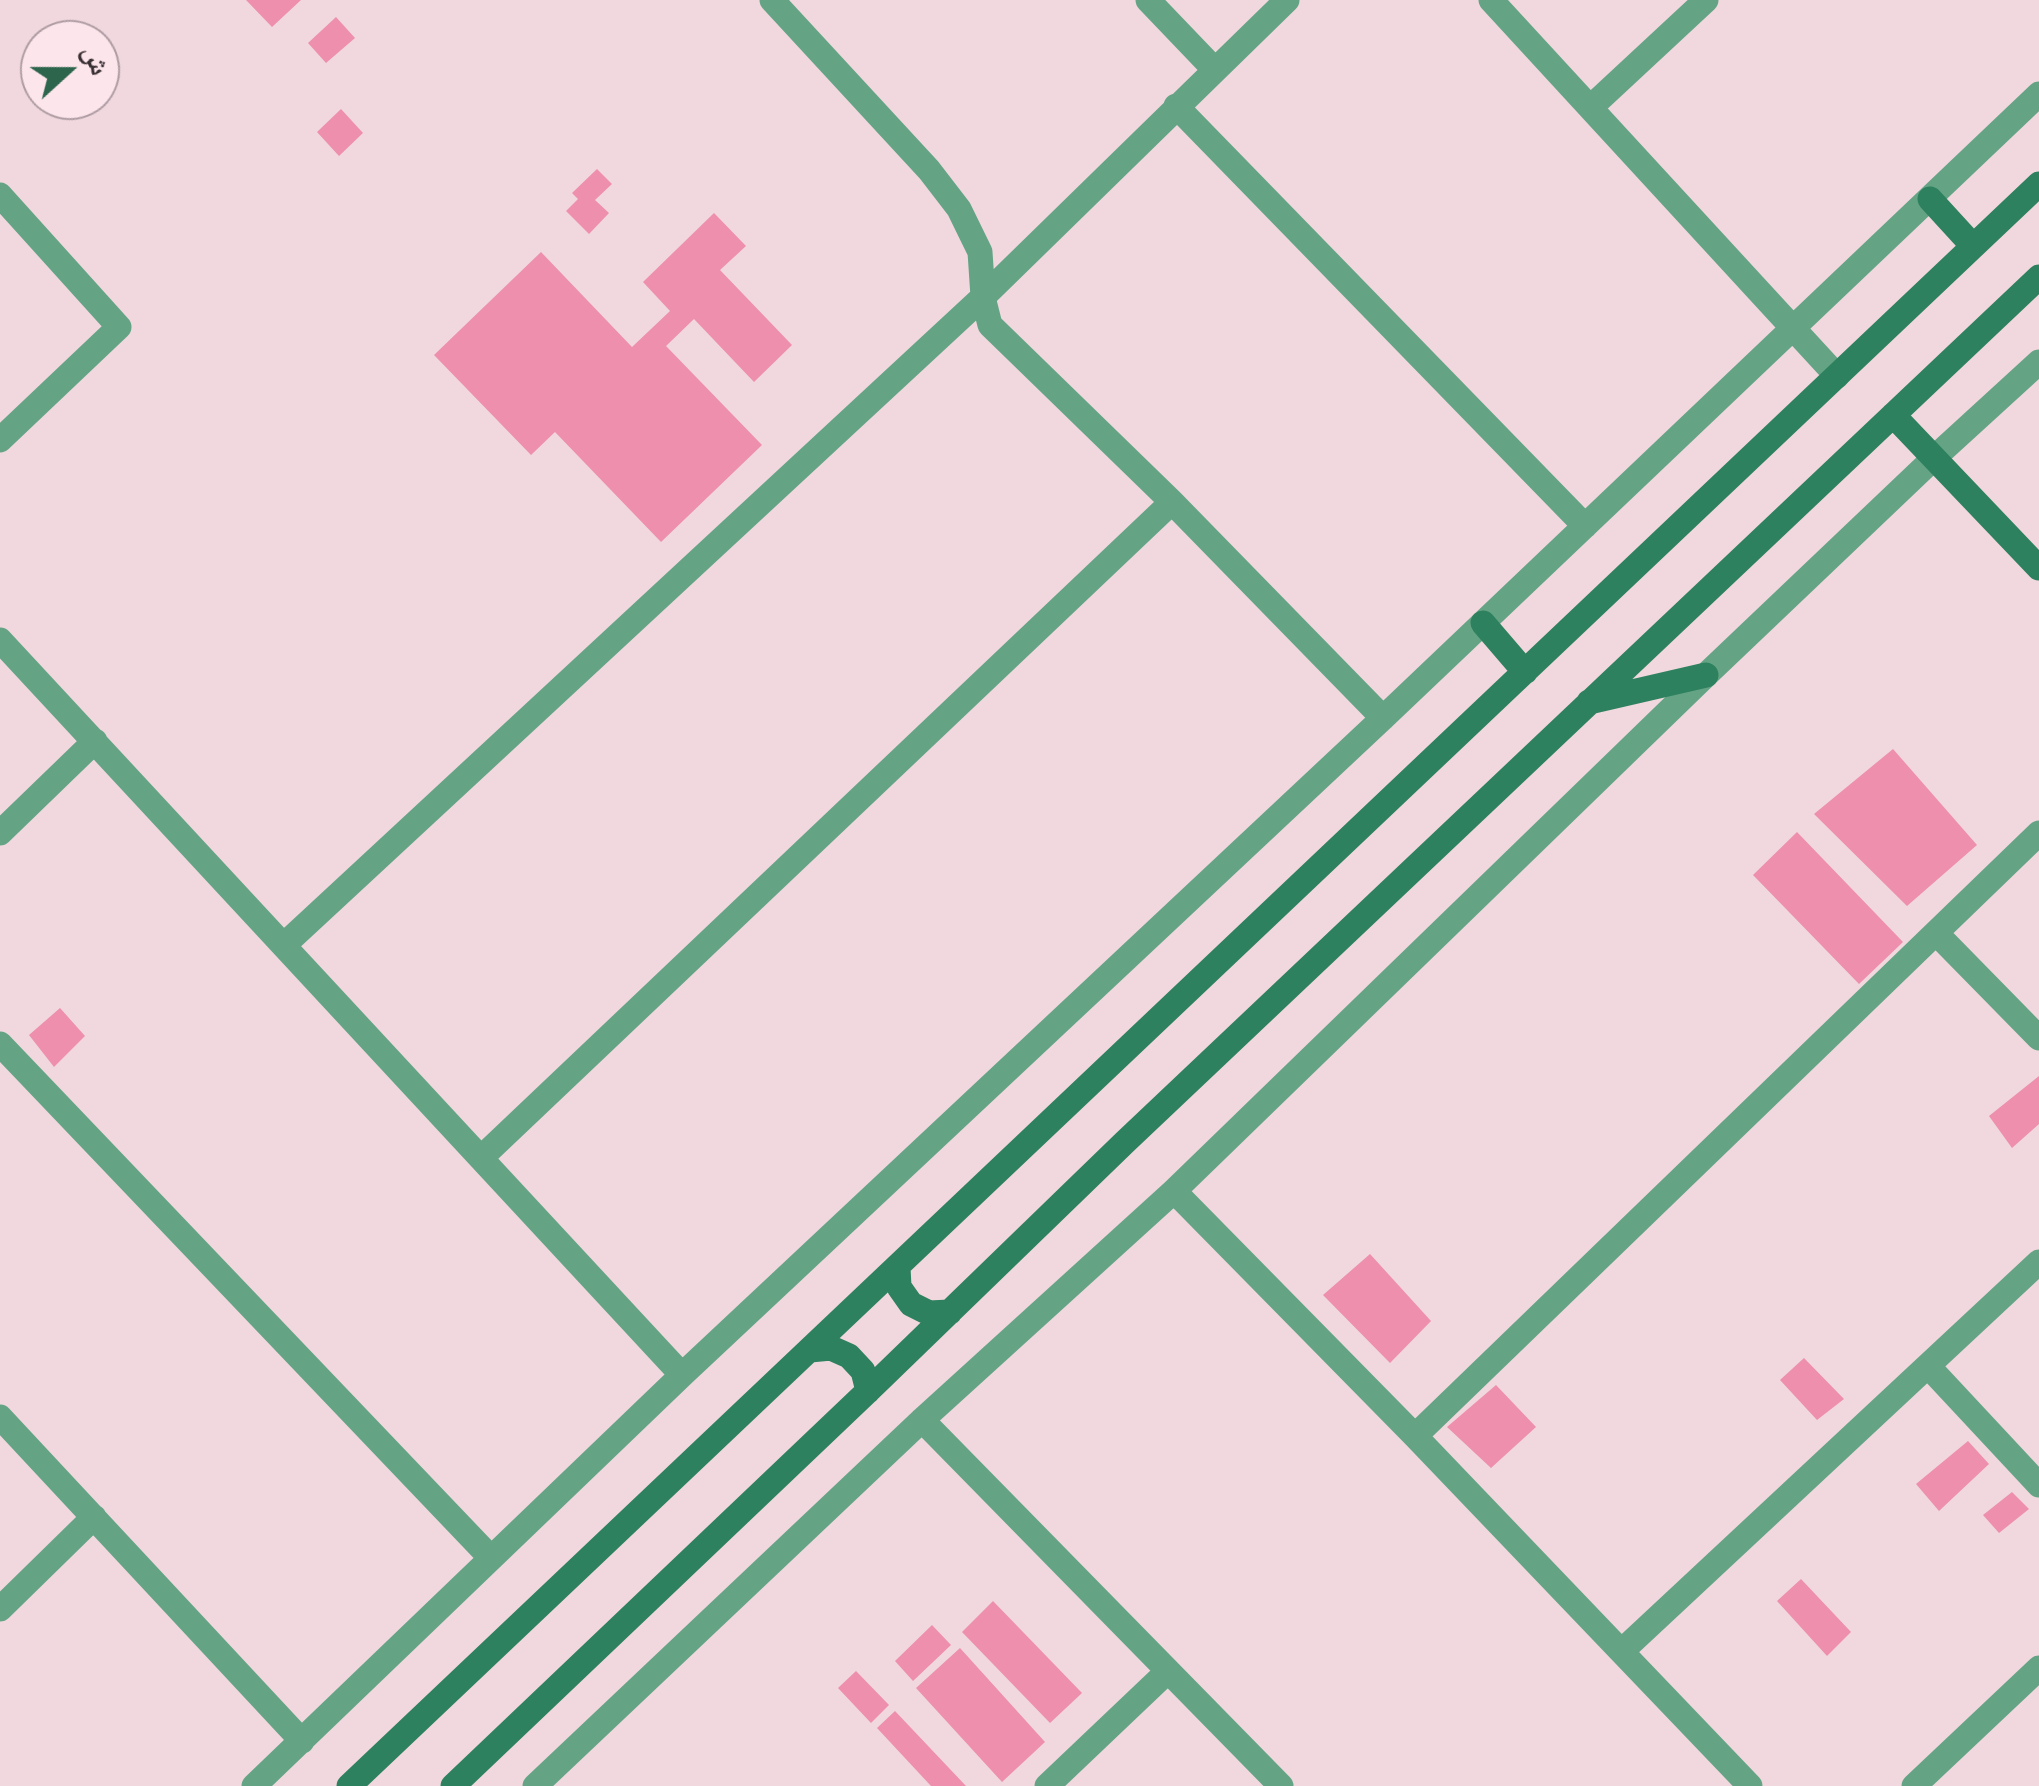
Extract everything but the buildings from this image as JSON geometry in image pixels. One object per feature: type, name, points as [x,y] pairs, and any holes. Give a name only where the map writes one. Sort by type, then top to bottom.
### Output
[{"type":"main road","points":[[349,1786],[2039,184]]},
{"type":"main road","points":[[1930,198],[1972,246]]},
{"type":"main road","points":[[453,1786],[1125,1142],[2039,277]]},
{"type":"main road","points":[[1893,415],[2039,568]]},
{"type":"main road","points":[[1483,624],[1525,672]]},
{"type":"main road","points":[[1590,702],[1706,675]]},
{"type":"main road","points":[[898,1267],[899,1287],[911,1304],[930,1313],[950,1312]]},
{"type":"main road","points":[[810,1350],[830,1348],[849,1356],[863,1371],[868,1392]]},
{"type":"street","points":[[772,0],[929,170],[959,209],[980,252],[983,297],[990,325],[1172,502],[1383,718]]},
{"type":"street","points":[[1148,0],[1214,69]]},
{"type":"street","points":[[284,945],[983,297],[1287,0]]},
{"type":"street","points":[[1491,0],[1836,376]]},
{"type":"street","points":[[1591,106],[1706,0]]},
{"type":"street","points":[[254,1786],[682,1375],[1483,624],[2039,94]]},
{"type":"street","points":[[1176,106],[1586,526]]},
{"type":"street","points":[[0,195],[119,327],[0,440]]},
{"type":"street","points":[[535,1786],[922,1420],[1174,1190],[1706,675],[2039,362]]},
{"type":"street","points":[[482,1158],[1172,502]]},
{"type":"street","points":[[0,640],[682,1375]]},
{"type":"street","points":[[0,833],[94,741]]},
{"type":"street","points":[[1415,1436],[2039,833]]},
{"type":"street","points":[[1936,933],[2039,1038]]},
{"type":"street","points":[[0,1044],[490,1557]]},
{"type":"street","points":[[1174,1190],[1750,1786]]},
{"type":"street","points":[[1622,1650],[2039,1262]]},
{"type":"street","points":[[1928,1366],[2039,1484]]},
{"type":"street","points":[[0,1418],[302,1741]]},
{"type":"street","points":[[922,1420],[1281,1786]]},
{"type":"street","points":[[0,1609],[94,1517]]},
{"type":"street","points":[[1914,1786],[2039,1668]]},
{"type":"street","points":[[1047,1786],[1168,1670]]}]
